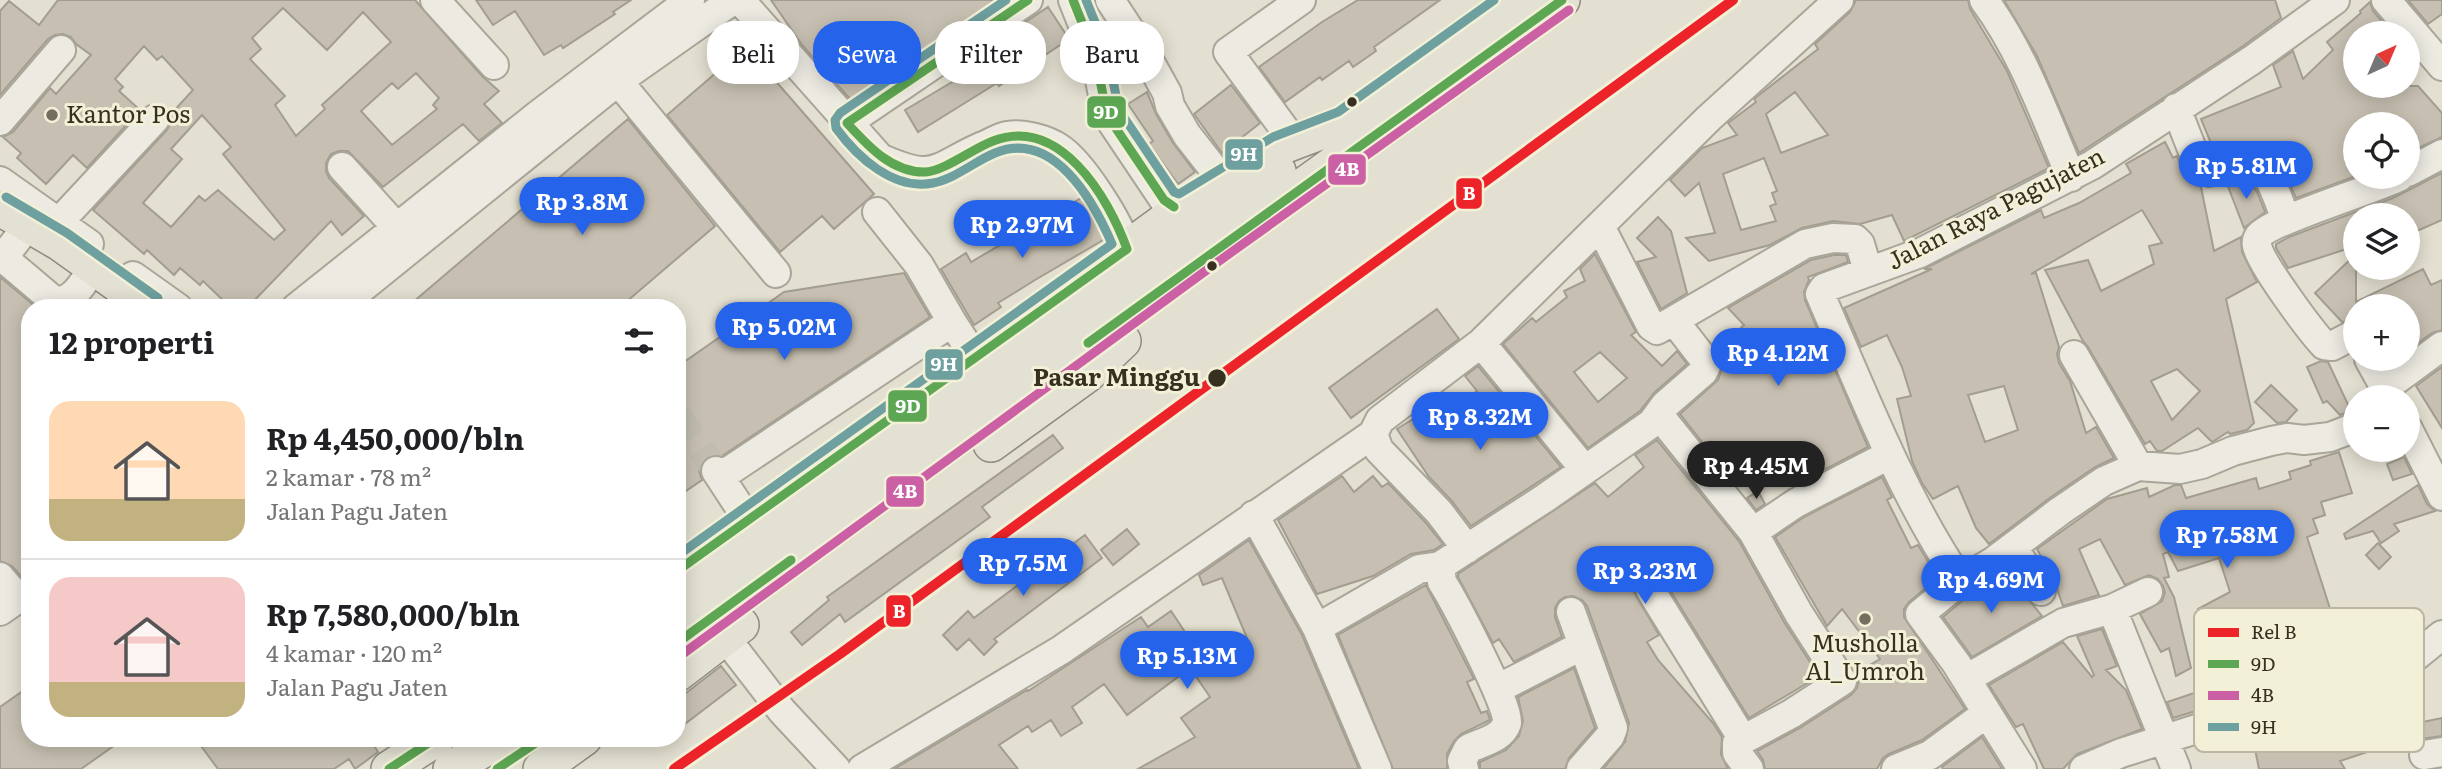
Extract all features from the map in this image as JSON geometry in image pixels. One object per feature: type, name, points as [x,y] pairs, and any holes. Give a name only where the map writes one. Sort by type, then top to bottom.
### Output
[{"type":"main road","points":[[686,605],[1343,123],[1515,0]]},
{"type":"main road","points":[[686,636],[1562,0]]},
{"type":"main road","points":[[686,564],[976,359],[1174,203],[1223,181],[1278,148],[1343,123]]},
{"type":"main road","points":[[19,214],[112,299]]},
{"type":"main road","points":[[686,667],[1088,374],[1144,320],[1186,271]]},
{"type":"main road","points":[[89,275],[134,299]]},
{"type":"main road","points":[[389,769],[423,747]]},
{"type":"main road","points":[[451,769],[553,747]]},
{"type":"street","points":[[436,0],[494,65]]},
{"type":"street","points":[[740,0],[880,158],[912,171],[926,172],[940,169],[959,157],[1009,135],[1028,137],[1059,148],[1077,164],[1113,218],[1124,241]]},
{"type":"street","points":[[847,123],[1028,0]]},
{"type":"street","points":[[1073,0],[1095,55],[1107,115],[1174,203]]},
{"type":"street","points":[[1110,0],[1146,55],[1187,135],[1223,181]]},
{"type":"street","points":[[1294,142],[1235,62],[1301,0]]},
{"type":"street","points":[[862,769],[1061,650],[1373,434],[1380,420],[1481,343],[1709,118],[1839,0]]},
{"type":"street","points":[[1984,0],[2002,25],[2031,80],[2071,177]]},
{"type":"street","name":"Jalan Raya Pagujaten","points":[[1889,455],[1820,294],[1824,288],[1920,253],[2071,177],[2252,60],[2335,0]]},
{"type":"street","points":[[2386,0],[2442,66]]},
{"type":"street","points":[[348,299],[710,4]]},
{"type":"street","points":[[308,299],[538,115],[710,4]]},
{"type":"street","points":[[0,121],[61,50]]},
{"type":"street","points":[[618,81],[776,273]]},
{"type":"street","points":[[2176,108],[2199,167],[2209,172],[2250,160],[2256,161],[2264,169],[2286,220]]},
{"type":"street","points":[[51,299],[8,262],[19,214],[155,120]]},
{"type":"street","points":[[2420,166],[2442,154]]},
{"type":"street","points":[[342,167],[398,229]]},
{"type":"street","points":[[2343,340],[2332,346],[2324,345],[2266,265],[2257,246],[2257,238],[2286,220],[2367,189]]},
{"type":"street","points":[[19,214],[163,299]]},
{"type":"street","points":[[880,216],[919,265],[976,359]]},
{"type":"street","points":[[1600,226],[1651,326],[1657,330],[1813,241],[1833,238],[1858,240],[1868,271]]},
{"type":"street","points":[[68,299],[89,275]]},
{"type":"street","points":[[748,520],[718,474],[952,322]]},
{"type":"street","points":[[1317,628],[1419,569],[1440,566],[1653,423],[1665,405],[1703,372],[1706,366],[1703,358],[1675,322]]},
{"type":"street","points":[[1481,343],[1585,470]]},
{"type":"street","points":[[2397,385],[2442,346]]},
{"type":"street","points":[[2074,355],[2138,466]]},
{"type":"street","points":[[1658,415],[1753,532],[1799,614],[1842,681],[1791,714],[1742,738],[1735,749],[1749,769]]},
{"type":"street","points":[[2022,769],[1966,679],[1920,614],[1960,581],[1994,561],[2060,510],[2104,481],[2138,466],[2180,469],[2271,441],[2330,437],[2343,432]]},
{"type":"street","points":[[1373,434],[1380,450],[1439,512],[1467,549]]},
{"type":"street","points":[[2420,453],[2442,496]]},
{"type":"street","points":[[1753,532],[1796,503],[1889,455],[1935,541],[1960,581]]},
{"type":"street","points":[[1254,515],[1317,628],[1377,769]]},
{"type":"street","points":[[2012,547],[2041,591]]},
{"type":"street","points":[[1440,566],[1442,582],[1497,690],[1508,718],[1505,727],[1490,740],[1468,749],[1462,761],[1464,769]]},
{"type":"street","points":[[1651,591],[1742,738]]},
{"type":"street","points":[[1966,679],[2063,623],[2112,609],[2148,592]]},
{"type":"street","points":[[2112,609],[2176,769]]},
{"type":"street","points":[[1571,612],[1613,728],[1610,736],[1581,769]]},
{"type":"street","points":[[2424,650],[2442,635]]},
{"type":"street","points":[[725,637],[782,711],[833,768]]},
{"type":"street","points":[[1497,690],[1583,645]]},
{"type":"street","points":[[1896,769],[1930,755],[1987,713]]},
{"type":"street","points":[[2084,769],[2121,753],[2194,730]]},
{"type":"building","points":[[58,0],[415,0],[482,76],[499,91],[484,104],[502,123],[479,141],[463,124],[383,187],[348,151],[331,154],[326,163],[329,178],[364,216],[342,235],[331,221],[256,299],[222,299],[203,281],[200,285],[180,268],[174,275],[147,250],[144,254],[93,210],[167,130],[171,114],[193,90],[162,56],[157,60],[144,46],[115,79],[123,87],[119,91],[140,110],[87,168],[73,155],[46,184],[17,158],[21,153],[3,137],[13,132],[50,88],[56,94],[91,55],[71,37],[55,35],[48,39],[0,95],[0,11],[9,1],[39,25]],"holes":[[[283,8],[327,50],[363,12],[391,42],[322,105],[325,109],[296,136],[275,105],[285,96],[250,59],[261,49],[252,38]],[[416,73],[439,98],[433,105],[437,109],[392,145],[361,111],[392,83],[398,89]],[[202,115],[231,147],[223,154],[285,230],[274,240],[218,190],[205,201],[199,196],[171,227],[143,203],[182,159],[171,149]]]},
{"type":"building","points":[[476,0],[631,0],[613,12],[615,14],[563,48],[561,45],[544,55],[515,11],[493,25]]},
{"type":"building","points":[[771,0],[995,0],[965,21],[935,21],[935,42],[921,51],[921,21],[813,21],[813,57],[799,41],[799,21],[785,21]]},
{"type":"building","points":[[1358,0],[1440,0],[1374,47],[1376,51],[1353,67],[1349,61],[1322,80],[1320,77],[1285,102],[1259,67]]},
{"type":"building","points":[[1856,0],[1968,0],[1970,9],[2007,71],[2049,168],[1904,241],[1892,215],[1860,224],[1833,221],[1802,228],[1770,245],[1709,261],[1686,238],[1715,233],[1699,183],[1685,196],[1670,180],[1702,148],[1737,135],[1728,123],[1818,49],[1815,44],[1850,12]],"holes":[[[1795,92],[1828,135],[1781,153],[1766,114]],[[1764,158],[1777,191],[1772,193],[1776,204],[1770,206],[1776,221],[1741,230],[1723,174]]]},
{"type":"building","points":[[2004,0],[2275,0],[2281,18],[2243,46],[2079,153],[2037,56]]},
{"type":"building","points":[[2408,0],[2442,0],[2442,14],[2428,24]]},
{"type":"building","points":[[2370,2],[2373,11],[2382,21],[2352,21]]},
{"type":"building","points":[[1048,7],[1060,25],[1060,45],[1046,54],[1046,21],[1027,21]]},
{"type":"building","points":[[2343,28],[2343,98],[2420,98],[2420,88],[2442,113],[2442,137],[2420,147],[2420,112],[2343,112],[2343,181],[2296,198],[2282,167],[2264,148],[2246,144],[2215,153],[2201,119],[2281,87],[2273,65],[2293,51],[2303,79],[2333,50],[2327,42]]},
{"type":"building","points":[[707,81],[707,84],[778,84],[874,194],[834,229],[822,216],[780,252],[667,115]]},
{"type":"building","points":[[837,84],[874,84],[851,100]]},
{"type":"building","points":[[949,84],[995,84],[918,132],[905,110]]},
{"type":"building","points":[[1231,85],[1260,123],[1222,153],[1194,114]]},
{"type":"building","points":[[1147,92],[1173,143],[1195,172],[1178,184],[1149,144],[1153,141],[1128,104]]},
{"type":"building","points":[[628,119],[715,226],[630,299],[417,299]]},
{"type":"building","points":[[2165,142],[2173,158],[2177,156],[2184,174],[2201,187],[2214,251],[2241,237],[2242,252],[2257,282],[2226,299],[2254,423],[2247,430],[2230,434],[2228,432],[2212,442],[2198,428],[2162,451],[2157,451],[2150,441],[2145,444],[2083,341],[2045,270],[2088,260],[2101,291],[2154,264],[2149,246],[2162,243],[2142,210],[2031,274],[2036,273],[2059,347],[2059,363],[2070,381],[2086,433],[2096,427],[2114,458],[2095,467],[2051,497],[1989,544],[1976,528],[1958,486],[1933,499],[1922,483],[1912,461],[1897,399],[1911,396],[1902,367],[1887,335],[1861,347],[1844,308],[1932,269],[1924,269],[2041,210],[2044,218],[2079,203],[2131,173],[2126,164]],"holes":[[[2177,369],[2200,391],[2172,420],[2151,381]],[[2004,386],[2018,430],[1985,442],[1968,395]]]},
{"type":"building","points":[[2442,173],[2442,220],[2420,230],[2420,203],[2380,203],[2411,189],[2420,189],[2420,184]]},
{"type":"building","points":[[2248,178],[2265,212],[2244,228],[2227,184]]},
{"type":"building","points":[[1081,198],[1105,239],[998,303],[1001,307],[974,325],[941,269],[966,253],[971,262]]},
{"type":"building","points":[[1658,217],[1671,231],[1687,293],[1661,309],[1637,262],[1656,257],[1637,238]]},
{"type":"building","points":[[2343,217],[2343,250],[2288,268],[2276,244]]},
{"type":"building","points":[[1595,254],[1636,332],[1631,335],[1662,366],[1677,351],[1687,364],[1654,393],[1640,411],[1588,448],[1503,344],[1532,318],[1536,322],[1567,297],[1564,291],[1585,281],[1580,269]],"holes":[[[1600,352],[1627,378],[1598,402],[1574,372]]]},
{"type":"building","points":[[1846,255],[1848,262],[1808,277],[1805,300],[1868,447],[1797,484],[1788,458],[1757,488],[1711,442],[1706,447],[1680,414],[1718,380],[1723,366],[1717,350],[1744,325],[1728,308],[1811,260]]},
{"type":"building","points":[[2343,266],[2343,280],[2356,280],[2356,294],[2343,294],[2343,322],[2315,293]]},
{"type":"building","points":[[2423,269],[2431,285],[2442,280],[2442,330],[2420,342],[2420,294],[2372,294],[2401,280],[2420,280],[2420,270]]},
{"type":"building","points":[[904,273],[930,317],[722,456],[706,458],[699,471],[702,480],[686,491],[686,361],[784,292]]},
{"type":"building","points":[[0,277],[26,299],[21,299],[21,576],[12,566],[0,561]]},
{"type":"building","points":[[1437,309],[1459,339],[1351,418],[1329,388]]},
{"type":"building","points":[[2321,361],[2328,362],[2343,394],[2343,414],[2340,415],[2327,401],[2323,403],[2307,367]]},
{"type":"building","points":[[1478,366],[1561,467],[1471,526],[1429,477],[1397,429],[1421,414],[1430,427],[1477,391],[1465,376]]},
{"type":"building","points":[[2442,367],[2442,428],[2420,392],[2420,385],[2417,385]]},
{"type":"building","points":[[2271,385],[2297,410],[2286,422],[2277,423],[2255,402]]},
{"type":"building","points":[[1053,435],[1063,448],[982,507],[990,517],[845,622],[840,614],[802,645],[791,632],[829,600],[827,597]]},
{"type":"building","points":[[1657,440],[1739,541],[1784,622],[1819,676],[1749,718],[1665,582],[1651,574],[1642,577],[1634,592],[1659,635],[1647,642],[1658,660],[1722,737],[1721,754],[1728,769],[1603,769],[1625,742],[1629,723],[1587,606],[1573,596],[1559,601],[1555,608],[1555,617],[1562,637],[1514,662],[1499,639],[1493,643],[1458,577],[1458,574],[1595,483],[1608,497],[1644,467],[1635,455]]},
{"type":"building","points":[[2339,452],[2352,493],[2321,502],[2325,515],[2313,519],[2318,533],[2307,537],[2330,608],[2200,608],[2230,592],[2219,558],[2178,571],[2168,552],[2163,554],[2169,577],[2164,578],[2174,597],[2191,668],[2176,676],[2169,648],[2161,652],[2140,614],[2162,601],[2165,593],[2158,579],[2149,575],[2125,585],[2100,539],[2079,549],[2099,595],[2063,606],[2055,583],[2037,549],[2107,499],[2147,488],[2149,497],[2175,485],[2181,485],[2186,498],[2256,478],[2259,489],[2291,479],[2289,472],[2311,465],[2310,461]]},
{"type":"building","points":[[2406,462],[2412,474],[2393,480],[2387,464]]},
{"type":"building","points":[[1342,476],[1354,492],[1373,476],[1382,487],[1388,483],[1443,544],[1434,550],[1411,554],[1373,576],[1317,594],[1278,520]]},
{"type":"building","points":[[1882,477],[1892,497],[1887,500],[1911,548],[1918,545],[1938,578],[1909,602],[1904,609],[1904,617],[1965,709],[1922,740],[1883,758],[1877,769],[1765,769],[1757,751],[1800,728],[1851,695],[1859,680],[1873,671],[1870,665],[1880,659],[1842,609],[1827,626],[1775,537],[1804,517]]},
{"type":"building","points":[[2418,485],[2427,504],[2435,511],[2394,524],[2399,531],[2381,543],[2373,531],[2346,539],[2344,534]]},
{"type":"building","points":[[1758,491],[1765,504],[1756,510],[1747,498]]},
{"type":"building","points":[[1127,529],[1139,544],[1113,565],[1101,550]]},
{"type":"building","points":[[1085,535],[1102,558],[994,639],[997,642],[984,655],[969,639],[957,650],[943,635],[968,611],[974,618]]},
{"type":"building","points":[[1249,540],[1302,635],[1359,769],[1138,769],[1195,737],[1181,718],[1210,697],[1190,668],[1127,715],[1104,684],[1072,707],[1082,723],[1061,736],[1051,720],[1032,732],[1028,726],[999,745],[1018,769],[894,769],[1028,691],[1141,617],[1148,627],[1171,611],[1189,638],[1194,634],[1211,657],[1247,638],[1222,578],[1203,585],[1199,575]]},
{"type":"building","points":[[2378,543],[2391,557],[2379,569],[2366,555]]},
{"type":"building","points":[[2006,572],[2042,616],[1972,657],[1943,617],[1968,596],[1970,599]]},
{"type":"building","points":[[1426,585],[1474,679],[1467,682],[1481,713],[1487,711],[1490,720],[1461,734],[1454,741],[1447,754],[1447,769],[1393,769],[1338,635]]},
{"type":"building","points":[[2102,629],[2117,666],[2106,670],[2126,690],[2142,729],[2077,754],[2063,769],[2044,769],[2023,724],[2016,727],[1989,685],[2063,642],[2092,677],[2094,675],[2077,636]]},
{"type":"building","points":[[721,666],[736,685],[686,723],[686,693]]},
{"type":"building","points":[[1574,668],[1595,728],[1569,758],[1565,769],[1480,769],[1480,762],[1506,750],[1519,736],[1523,721],[1518,697]]},
{"type":"building","points":[[21,692],[21,747],[112,747],[81,769],[0,769],[0,707]]},
{"type":"building","points":[[2194,693],[2194,711],[2173,718],[2167,702]]},
{"type":"building","points":[[2442,718],[2442,736],[2424,739],[2424,722]]},
{"type":"building","points":[[1982,737],[2002,769],[1943,769],[1942,767]]},
{"type":"building","points":[[202,747],[375,747],[378,752],[355,769],[349,759],[334,769],[218,769]]},
{"type":"building","points":[[2256,752],[2367,752],[2340,761],[2345,769],[2259,769]]},
{"type":"tunnel","points":[[686,428],[716,471]]},
{"type":"tunnel","points":[[523,753],[531,747]]},
{"type":"rail line","name":"B","points":[[674,769],[840,654],[1733,0]]},
{"type":"transit line","name":"9H","points":[[686,550],[1112,244],[1094,208],[1068,173],[1035,151],[1016,148],[995,153],[949,178],[918,184],[904,182],[878,169],[855,150],[836,128],[835,120],[840,113],[1006,0]]},
{"type":"transit line","name":"9D","points":[[686,565],[1127,249],[1119,228],[1094,185],[1060,150],[1040,140],[1017,136],[993,141],[941,168],[926,172],[914,171],[902,168],[882,156],[847,123],[1028,0]]},
{"type":"transit line","name":"9D","points":[[1073,0],[1095,55],[1107,115],[1164,200],[1174,207]]},
{"type":"transit line","name":"9H","points":[[1086,0],[1107,52],[1119,110],[1174,192],[1179,194],[1273,137],[1338,112],[1494,0]]},
{"type":"transit line","name":"9D","points":[[1088,343],[1562,0]]},
{"type":"transit line","name":"4B","points":[[686,652],[1215,264],[1569,10]]},
{"type":"transit line","name":"9H","points":[[6,197],[67,233],[158,298]]},
{"type":"transit line","name":"9D","points":[[686,636],[791,560]]},
{"type":"transit line","name":"9D","points":[[389,769],[422,747]]},
{"type":"transit line","name":"9D","points":[[497,769],[530,747]]},
{"type":"place","name":"Kantor Pos","points":[[52,115]]},
{"type":"place","name":"Pasar Minggu","points":[[1217,378]]},
{"type":"place","name":"Musholla Al_Umroh","points":[[1865,619]]}]
